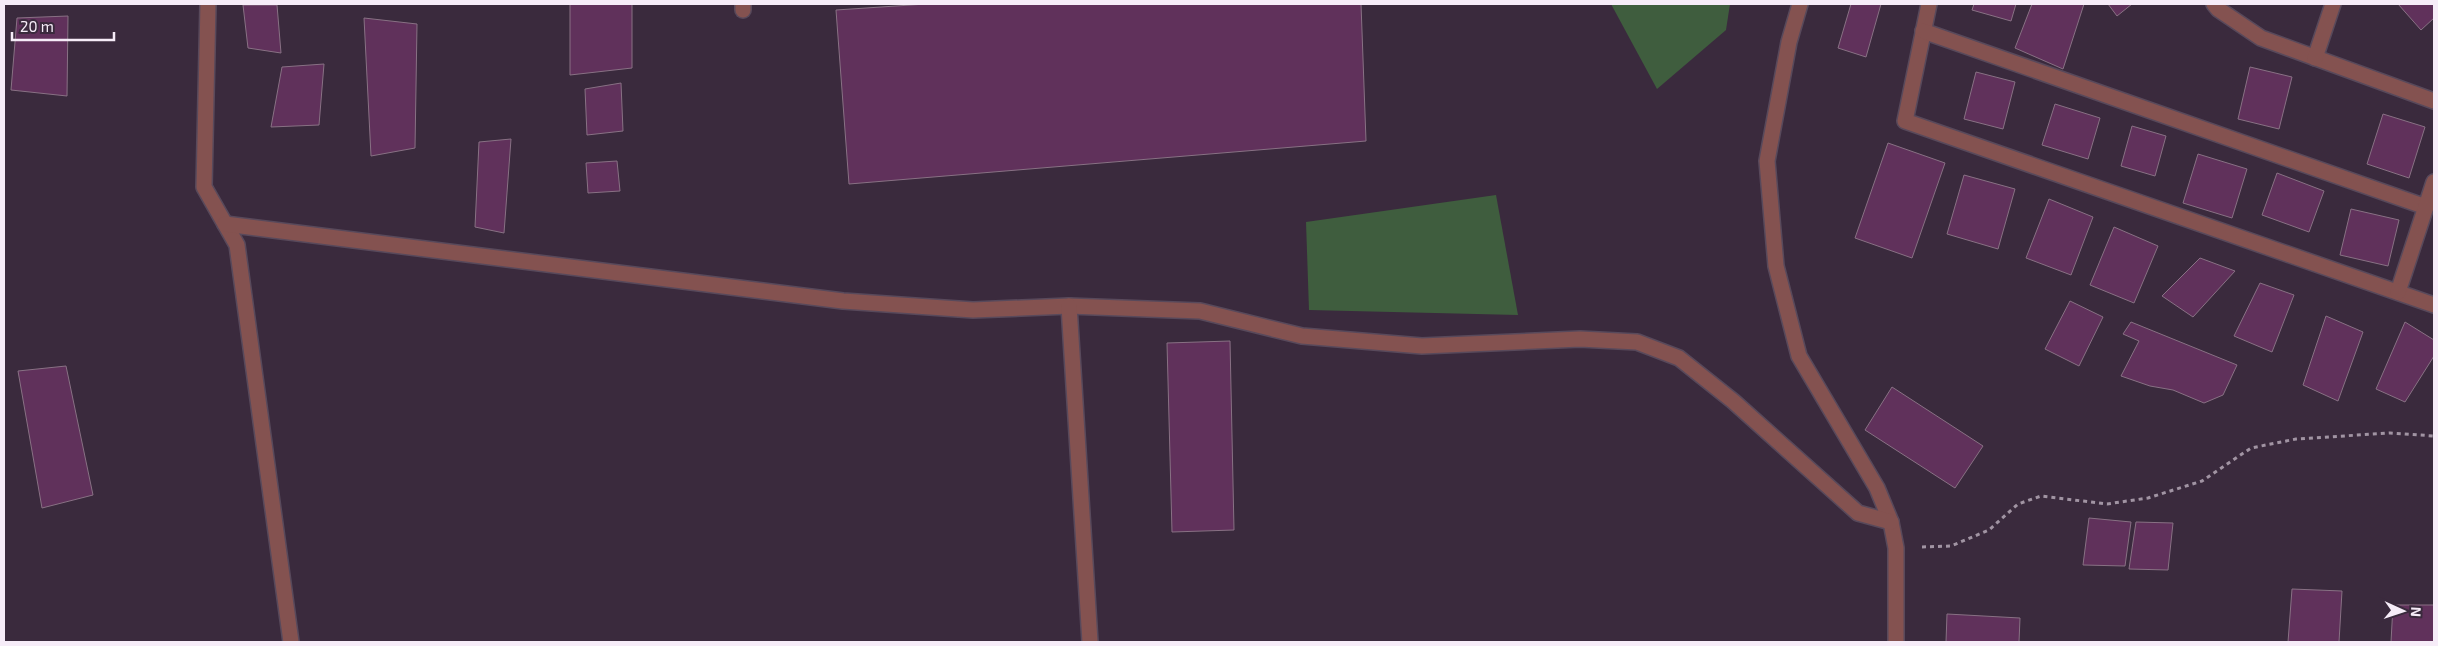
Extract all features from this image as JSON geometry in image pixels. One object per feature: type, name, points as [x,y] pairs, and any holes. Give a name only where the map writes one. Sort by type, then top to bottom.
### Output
[{"type":"street","points":[[208,4],[204,187],[237,245],[291,642]]},
{"type":"street","points":[[1800,4],[1789,42],[1767,160],[1776,266],[1799,356],[1877,488],[1891,522],[1896,548],[1896,642]]},
{"type":"street","points":[[1929,4],[1905,121],[2434,304]]},
{"type":"street","points":[[2214,4],[2218,9],[2261,38],[2434,101]]},
{"type":"street","points":[[2315,58],[2333,4]]},
{"type":"street","points":[[1923,31],[2426,207]]},
{"type":"street","points":[[2398,292],[2434,182]]},
{"type":"street","points":[[225,224],[843,301],[974,310],[1069,306],[1200,311],[1302,336],[1422,346],[1580,339],[1637,342],[1679,358],[1733,402],[1858,513],[1891,522]]},
{"type":"street","points":[[1069,306],[1090,642]]},
{"type":"path","points":[[1896,548],[1951,546],[1988,530],[2018,504],[2041,496],[2106,504],[2148,498],[2202,481],[2251,448],[2296,439],[2390,433],[2434,436]]},
{"type":"green space","points":[[1611,4],[1730,4],[1726,30],[1657,89]]},
{"type":"green space","points":[[1496,195],[1518,315],[1309,310],[1306,222]]},
{"type":"building","points":[[570,4],[632,4],[632,68],[570,75]]},
{"type":"building","points":[[926,4],[1361,4],[1366,141],[849,184],[836,10]]},
{"type":"building","points":[[1851,4],[1881,4],[1866,57],[1838,48]]},
{"type":"building","points":[[1974,4],[2016,4],[2011,21],[1972,10]]},
{"type":"building","points":[[2032,4],[2084,4],[2063,69],[2015,48]]},
{"type":"building","points":[[2108,4],[2132,4],[2117,16]]},
{"type":"building","points":[[2398,4],[2434,4],[2434,18],[2421,30]]},
{"type":"building","points":[[243,5],[277,5],[281,53],[248,48]]},
{"type":"building","points":[[68,16],[67,96],[11,90],[17,18]]},
{"type":"building","points":[[364,18],[417,24],[415,148],[371,156]]},
{"type":"building","points":[[324,64],[319,125],[271,127],[282,67]]},
{"type":"building","points":[[2250,67],[2292,77],[2279,129],[2238,119]]},
{"type":"building","points":[[1976,72],[2015,82],[2003,129],[1964,119]]},
{"type":"building","points":[[621,83],[623,131],[587,135],[585,89]]},
{"type":"building","points":[[2055,104],[2100,118],[2088,159],[2042,145]]},
{"type":"building","points":[[2383,114],[2425,127],[2409,178],[2367,164]]},
{"type":"building","points":[[2132,126],[2166,136],[2155,176],[2121,166]]},
{"type":"building","points":[[511,139],[504,233],[475,227],[479,142]]},
{"type":"building","points":[[1888,143],[1945,163],[1912,258],[1855,238]]},
{"type":"building","points":[[2198,154],[2247,169],[2232,218],[2183,203]]},
{"type":"building","points":[[617,161],[620,191],[588,193],[586,163]]},
{"type":"building","points":[[2277,173],[2324,191],[2309,232],[2262,215]]},
{"type":"building","points":[[1964,175],[2015,189],[1998,249],[1947,234]]},
{"type":"building","points":[[2049,199],[2093,217],[2071,275],[2026,258]]},
{"type":"building","points":[[2351,209],[2399,220],[2388,266],[2340,255]]},
{"type":"building","points":[[2114,227],[2158,246],[2134,303],[2090,285]]},
{"type":"building","points":[[2200,258],[2235,271],[2193,317],[2162,296]]},
{"type":"building","points":[[2260,283],[2294,295],[2272,352],[2234,336]]},
{"type":"building","points":[[2070,301],[2103,317],[2079,366],[2045,349]]},
{"type":"building","points":[[2326,316],[2363,332],[2338,401],[2303,385]]},
{"type":"building","points":[[2131,322],[2237,365],[2223,395],[2204,403],[2173,390],[2150,386],[2121,376],[2139,341],[2123,334]]},
{"type":"building","points":[[2405,322],[2434,340],[2434,356],[2405,402],[2376,389]]},
{"type":"building","points":[[1230,341],[1234,530],[1172,532],[1167,343]]},
{"type":"building","points":[[66,366],[93,495],[42,508],[18,371]]},
{"type":"building","points":[[1892,387],[1983,446],[1955,488],[1865,430]]},
{"type":"building","points":[[2089,518],[2131,522],[2125,566],[2083,565]]},
{"type":"building","points":[[2136,522],[2173,523],[2168,570],[2129,569]]},
{"type":"building","points":[[2292,589],[2342,591],[2339,642],[2288,642]]},
{"type":"building","points":[[2393,605],[2434,605],[2434,642],[2391,642]]},
{"type":"building","points":[[1947,614],[2020,618],[2019,642],[1946,642]]}]
